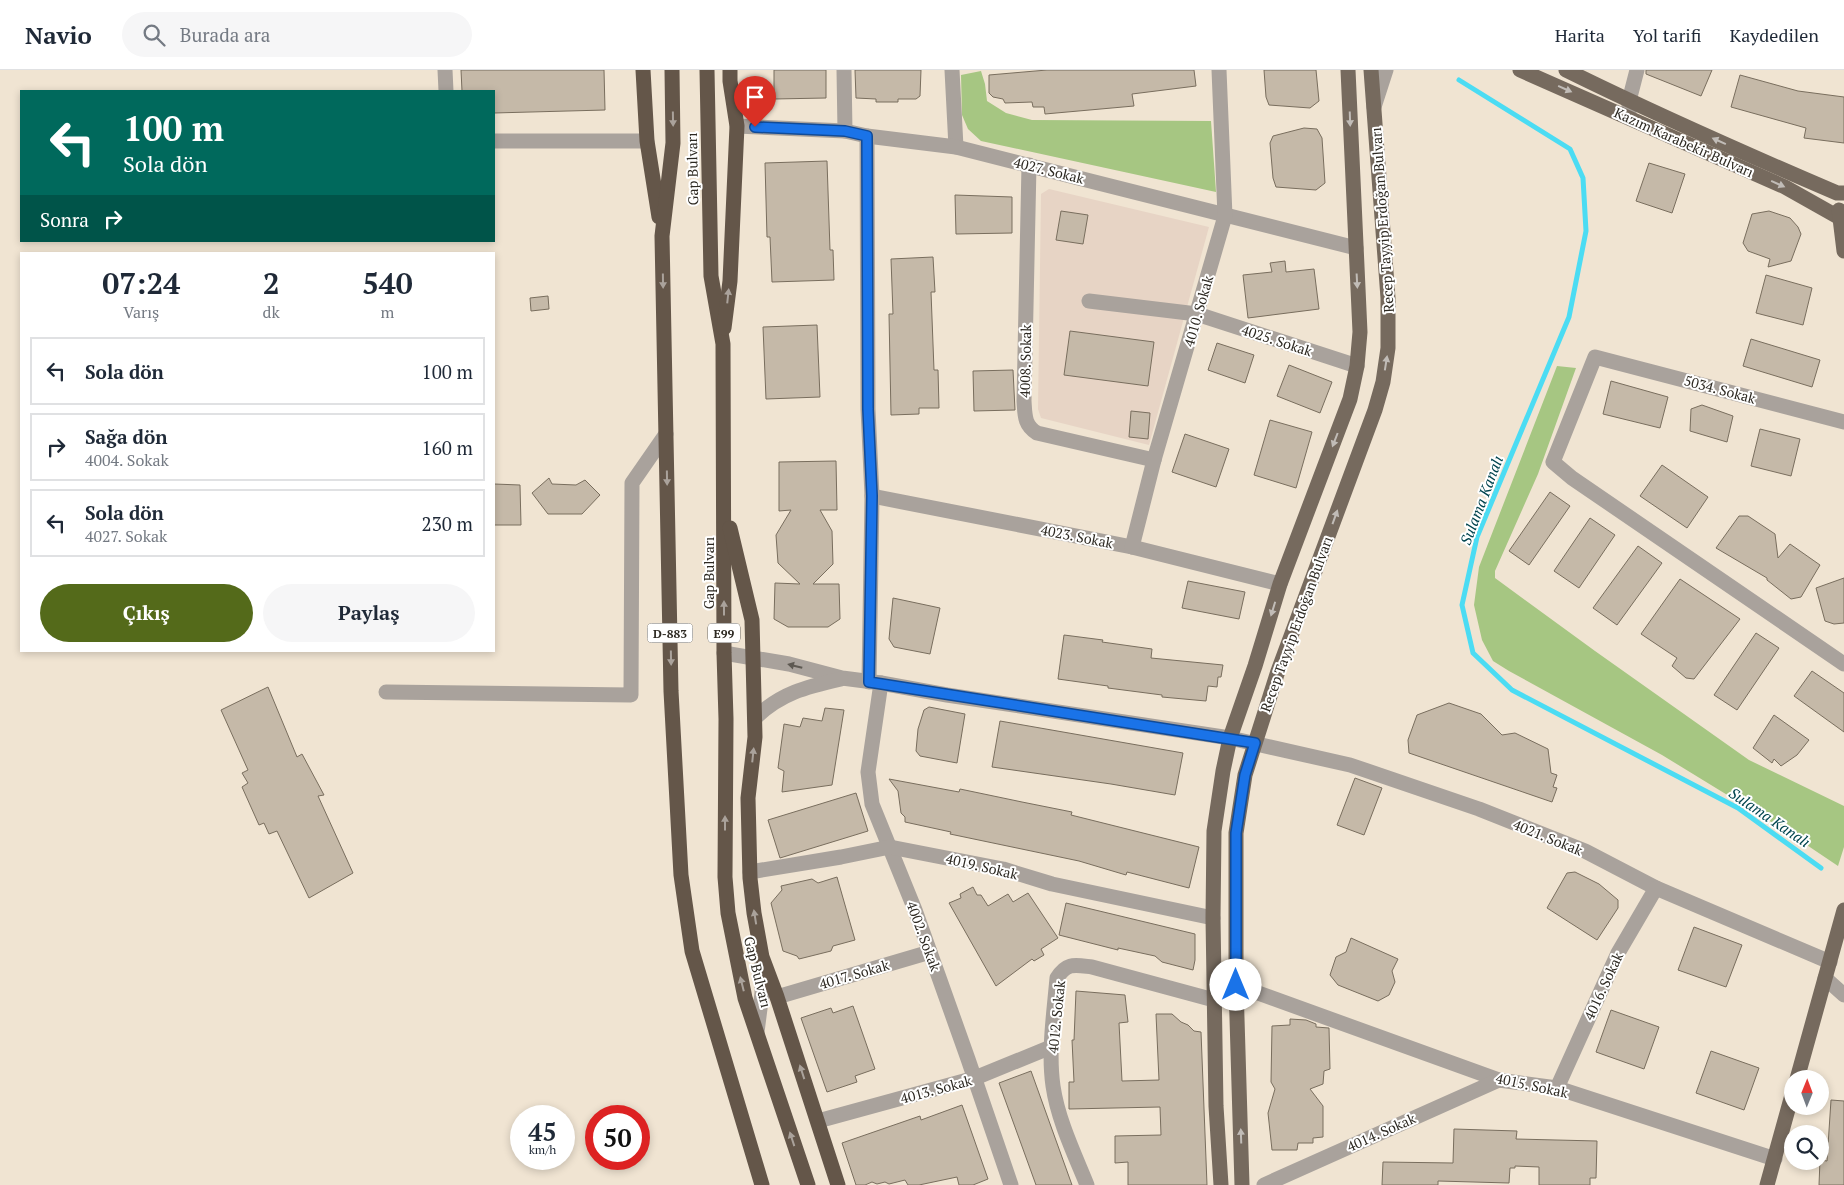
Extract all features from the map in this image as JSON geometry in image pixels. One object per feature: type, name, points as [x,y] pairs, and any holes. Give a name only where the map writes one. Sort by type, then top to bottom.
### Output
[{"type":"highway","points":[[643,70],[647,141],[662,236]]},
{"type":"highway","name":"Gap Bulvarı","points":[[672,70],[673,143],[662,236],[671,691],[681,875],[692,951],[762,1185]]},
{"type":"highway","name":"Gap Bulvarı","points":[[707,70],[711,276],[723,344],[726,719],[725,877],[728,913],[738,970],[808,1185]]},
{"type":"highway","points":[[723,344],[730,281],[737,126],[730,70]]},
{"type":"highway","points":[[724,505],[752,620],[755,737],[748,798],[750,872],[754,913],[762,957],[777,996],[838,1185]]},
{"type":"main road","name":"Recep Tayyip Erdoğan Bulvarı","points":[[1221,1185],[1216,1106],[1213,918],[1214,831],[1230,738],[1255,666],[1280,584],[1350,399],[1357,366],[1360,332],[1348,70]]},
{"type":"main road","name":"Recep Tayyip Erdoğan Bulvarı","points":[[1242,1185],[1236,985],[1236,833],[1245,775],[1278,671],[1375,410],[1383,382],[1388,348],[1388,298],[1371,70]]},
{"type":"main road","name":"Kazım Karabekir Bulvarı","points":[[1520,70],[1785,187],[1842,218]]},
{"type":"main road","name":"Kazım Karabekir Bulvarı","points":[[1566,70],[1630,101],[1841,193]]},
{"type":"main road","points":[[1841,193],[1844,251]]},
{"type":"main road","points":[[1799,1070],[1844,910]]},
{"type":"main road","points":[[1767,1185],[1787,1115]]},
{"type":"street","points":[[445,70],[446,90]]},
{"type":"street","points":[[844,70],[845,131]]},
{"type":"street","points":[[952,70],[956,147]]},
{"type":"street","name":"4010. Sokak","points":[[1132,547],[1154,460],[1225,216],[1219,70]]},
{"type":"street","points":[[1374,107],[1386,70]]},
{"type":"street","points":[[1629,118],[1630,101],[1637,70]]},
{"type":"street","name":"4027. Sokak","points":[[737,126],[845,131],[867,136],[956,147],[1356,248]]},
{"type":"street","name":"4002. Sokak","points":[[867,136],[868,409],[872,496],[875,682],[868,772],[872,804],[930,952],[1011,1185]]},
{"type":"street","points":[[495,141],[647,141]]},
{"type":"street","name":"4008. Sokak","points":[[1029,165],[1024,401],[1025,417],[1029,428],[1036,434],[1154,460]]},
{"type":"street","name":"4025. Sokak","points":[[1089,301],[1197,314],[1357,366]]},
{"type":"street","name":"5034. Sokak","points":[[1844,422],[1596,357],[1553,462],[1572,478],[1844,664]]},
{"type":"street","points":[[386,692],[631,694],[632,483],[666,434]]},
{"type":"street","name":"4023. Sokak","points":[[872,496],[1132,547],[1280,584]]},
{"type":"street","name":"4021. Sokak","points":[[724,653],[789,664],[842,678],[1230,738],[1350,765],[1479,810],[1584,851],[1656,888],[1830,962]]},
{"type":"street","points":[[755,718],[784,696],[800,689],[842,678]]},
{"type":"street","name":"4019. Sokak","points":[[750,872],[890,847],[1003,869],[1052,884],[1213,918]]},
{"type":"street","name":"4016. Sokak","points":[[1557,1088],[1618,954],[1656,888]]},
{"type":"street","name":"4017. Sokak","points":[[777,996],[930,952]]},
{"type":"street","points":[[757,1032],[762,993],[762,957]]},
{"type":"street","name":"4012. Sokak","points":[[1087,1185],[1065,1130],[1053,1086],[1051,1047],[1057,978],[1063,970],[1072,965],[1092,967],[1214,1000]]},
{"type":"street","points":[[1825,978],[1844,995]]},
{"type":"street","name":"4015. Sokak","points":[[1236,985],[1498,1080],[1557,1088],[1775,1159]]},
{"type":"street","name":"4013. Sokak","points":[[818,1121],[975,1078],[1051,1047]]},
{"type":"street","name":"4014. Sokak","points":[[1264,1185],[1498,1080]]},
{"type":"shaded area","points":[[1049,189],[1209,227],[1149,445],[1041,418],[1038,409],[1041,194]]},
{"type":"green space","points":[[981,71],[987,101],[1006,113],[1032,120],[1211,121],[1216,192],[981,141],[968,129],[962,115],[961,75]]},
{"type":"green space","points":[[1557,366],[1576,368],[1538,474],[1495,571],[1495,578],[1749,760],[1844,806],[1844,847],[1838,866],[1783,829],[1662,755],[1493,661],[1482,640],[1474,605],[1479,567]]},
{"type":"building","points":[[461,70],[604,70],[605,110],[495,113],[495,90],[462,90]]},
{"type":"building","points":[[774,70],[826,70],[826,98],[774,99]]},
{"type":"building","points":[[855,70],[921,70],[920,96],[916,99],[898,99],[898,102],[876,102],[876,99],[856,98]]},
{"type":"building","points":[[1047,70],[1194,70],[1196,86],[1132,94],[1134,106],[1045,114],[1044,107],[1033,107],[1032,102],[1005,103],[1003,99],[993,97],[989,93],[989,75]]},
{"type":"building","points":[[1264,70],[1316,70],[1319,101],[1310,108],[1269,105],[1266,97]]},
{"type":"building","points":[[1646,70],[1712,70],[1701,96],[1646,74]]},
{"type":"building","points":[[1740,75],[1798,91],[1844,97],[1844,143],[1804,138],[1806,128],[1731,107]]},
{"type":"building","points":[[1304,128],[1317,129],[1322,138],[1325,183],[1316,190],[1276,187],[1273,178],[1270,143],[1273,136]]},
{"type":"building","points":[[827,161],[830,250],[833,250],[834,280],[772,282],[770,237],[767,237],[765,163]]},
{"type":"building","points":[[1649,163],[1685,174],[1672,213],[1636,201]]},
{"type":"building","points":[[955,195],[1012,197],[1012,233],[956,234]]},
{"type":"building","points":[[1061,211],[1088,215],[1083,244],[1056,240]]},
{"type":"building","points":[[1769,211],[1790,218],[1801,234],[1791,261],[1768,267],[1770,259],[1748,251],[1743,243],[1752,214]]},
{"type":"building","points":[[933,257],[935,292],[931,292],[934,370],[938,370],[939,408],[919,408],[919,414],[891,415],[889,314],[893,314],[891,259]]},
{"type":"building","points":[[1285,261],[1286,272],[1314,269],[1319,309],[1248,318],[1243,275],[1272,272],[1270,263]]},
{"type":"building","points":[[1766,275],[1812,288],[1803,325],[1756,313]]},
{"type":"building","points":[[548,296],[549,309],[531,311],[530,298]]},
{"type":"building","points":[[817,325],[820,397],[766,399],[763,327]]},
{"type":"building","points":[[1070,331],[1154,342],[1148,386],[1064,375]]},
{"type":"building","points":[[1751,339],[1820,360],[1812,387],[1743,366]]},
{"type":"building","points":[[1217,343],[1254,355],[1245,383],[1208,370]]},
{"type":"building","points":[[1289,365],[1332,382],[1320,413],[1277,396]]},
{"type":"building","points":[[1013,370],[1015,410],[974,411],[973,371]]},
{"type":"building","points":[[1611,381],[1668,397],[1660,428],[1603,414]]},
{"type":"building","points":[[1702,405],[1733,416],[1727,442],[1690,431],[1691,409]]},
{"type":"building","points":[[1131,411],[1150,413],[1148,439],[1129,437]]},
{"type":"building","points":[[1270,420],[1312,432],[1296,488],[1254,475]]},
{"type":"building","points":[[1760,429],[1800,439],[1791,476],[1751,466]]},
{"type":"building","points":[[1185,434],[1229,449],[1216,487],[1172,472]]},
{"type":"building","points":[[836,461],[837,510],[820,510],[832,531],[833,564],[813,584],[839,584],[840,619],[828,627],[788,627],[774,619],[775,583],[800,584],[778,563],[776,535],[791,510],[779,511],[779,462]]},
{"type":"building","points":[[1662,465],[1708,497],[1687,528],[1640,496]]},
{"type":"building","points":[[549,478],[552,484],[576,485],[585,480],[600,495],[582,514],[548,514],[532,493]]},
{"type":"building","points":[[495,484],[520,485],[521,525],[495,525]]},
{"type":"building","points":[[1550,492],[1570,506],[1529,565],[1509,551]]},
{"type":"building","points":[[1739,516],[1748,516],[1775,534],[1778,558],[1790,544],[1820,565],[1801,597],[1791,599],[1767,580],[1767,578],[1716,548]]},
{"type":"building","points":[[1590,518],[1615,535],[1579,588],[1554,571]]},
{"type":"building","points":[[1638,546],[1662,563],[1617,625],[1593,608]]},
{"type":"building","points":[[1844,578],[1844,623],[1834,624],[1825,621],[1816,588]]},
{"type":"building","points":[[1680,579],[1740,619],[1694,679],[1686,678],[1672,666],[1677,658],[1641,634]]},
{"type":"building","points":[[1188,581],[1245,592],[1239,619],[1182,608]]},
{"type":"building","points":[[893,598],[940,608],[930,654],[894,647],[889,639]]},
{"type":"building","points":[[1756,633],[1779,648],[1737,710],[1714,695]]},
{"type":"building","points":[[1064,635],[1152,649],[1151,658],[1223,665],[1221,677],[1218,677],[1217,687],[1208,686],[1206,701],[1162,697],[1162,695],[1058,679]]},
{"type":"building","points":[[1812,671],[1844,693],[1844,732],[1794,696]]},
{"type":"building","points":[[268,687],[297,757],[302,754],[324,795],[318,796],[353,873],[309,898],[277,831],[269,834],[264,823],[259,825],[242,787],[248,783],[242,773],[248,770],[221,710]]},
{"type":"building","points":[[1449,703],[1481,714],[1502,735],[1515,733],[1548,749],[1551,773],[1557,775],[1553,787],[1557,788],[1552,802],[1409,753],[1408,740],[1417,715]]},
{"type":"building","points":[[929,707],[965,714],[957,763],[920,756],[916,751],[918,729],[924,710]]},
{"type":"building","points":[[825,708],[844,710],[832,785],[782,792],[784,771],[778,768],[784,724],[800,727],[803,718],[822,721]]},
{"type":"building","points":[[1774,715],[1809,740],[1797,755],[1781,766],[1774,759],[1772,763],[1753,748]]},
{"type":"building","points":[[1000,721],[1183,753],[1175,795],[992,767]]},
{"type":"building","points":[[1355,778],[1382,788],[1364,835],[1337,825]]},
{"type":"building","points":[[889,779],[959,792],[960,789],[1072,812],[1071,815],[1199,847],[1189,888],[1127,872],[1126,875],[1079,861],[950,834],[951,832],[905,822],[905,817],[901,813],[898,791]]},
{"type":"building","points":[[856,793],[868,831],[780,858],[768,820]]},
{"type":"building","points":[[1575,872],[1599,884],[1618,900],[1618,908],[1597,940],[1547,908],[1567,873]]},
{"type":"building","points":[[837,877],[855,940],[833,946],[831,951],[799,959],[797,956],[783,951],[771,903],[782,890],[781,886],[812,879],[818,883]]},
{"type":"building","points":[[973,887],[977,895],[981,895],[988,906],[1008,894],[1013,902],[1028,893],[1058,938],[1041,949],[1044,955],[1034,961],[1032,959],[996,986],[949,903],[961,898],[960,894]]},
{"type":"building","points":[[1066,903],[1195,934],[1193,970],[1162,962],[1155,956],[1118,948],[1118,950],[1059,935]]},
{"type":"building","points":[[1694,927],[1742,945],[1726,987],[1678,970]]},
{"type":"building","points":[[1351,938],[1398,959],[1392,971],[1395,982],[1389,995],[1378,1001],[1338,985],[1330,975],[1336,957],[1346,952]]},
{"type":"building","points":[[1076,991],[1125,995],[1128,1022],[1119,1023],[1122,1081],[1159,1080],[1156,1014],[1172,1014],[1194,1031],[1201,1032],[1207,1185],[1128,1185],[1128,1162],[1115,1163],[1115,1136],[1161,1135],[1160,1107],[1069,1109],[1069,1082],[1074,1082],[1072,1040],[1074,1040]]},
{"type":"building","points":[[853,1006],[875,1069],[855,1076],[857,1082],[827,1092],[801,1018],[831,1008],[833,1013]]},
{"type":"building","points":[[1611,1010],[1659,1027],[1644,1069],[1596,1052]]},
{"type":"building","points":[[1290,1019],[1306,1020],[1316,1024],[1316,1027],[1329,1028],[1330,1069],[1324,1071],[1323,1084],[1310,1089],[1323,1106],[1323,1137],[1313,1138],[1313,1143],[1298,1143],[1297,1150],[1272,1150],[1268,1113],[1275,1089],[1271,1082],[1272,1026],[1290,1025]]},
{"type":"building","points":[[1711,1051],[1759,1068],[1744,1110],[1696,1093]]},
{"type":"building","points":[[1031,1071],[1072,1185],[1036,1185],[999,1083]]},
{"type":"building","points":[[1831,1100],[1844,1101],[1844,1185],[1819,1185],[1820,1170],[1829,1170]]},
{"type":"building","points":[[962,1105],[988,1179],[973,1185],[959,1185],[957,1177],[919,1185],[908,1185],[905,1180],[889,1184],[885,1182],[877,1184],[872,1182],[865,1185],[856,1185],[842,1143],[920,1116],[921,1120]]},
{"type":"building","points":[[1454,1129],[1517,1131],[1516,1139],[1597,1141],[1596,1178],[1590,1178],[1590,1185],[1539,1185],[1539,1167],[1515,1166],[1515,1168],[1510,1168],[1509,1183],[1438,1181],[1438,1185],[1382,1185],[1383,1162],[1453,1163]]},
{"type":"waterway","name":"Sulama Kanalı","points":[[1459,80],[1570,149],[1583,178],[1586,231],[1569,317],[1477,537],[1462,605],[1473,653],[1512,690],[1738,808],[1821,868]]},
{"type":"route","points":[[755,127],[845,131],[867,136],[868,409],[872,496],[869,682],[1255,743],[1245,775],[1236,833],[1236,985]]}]
